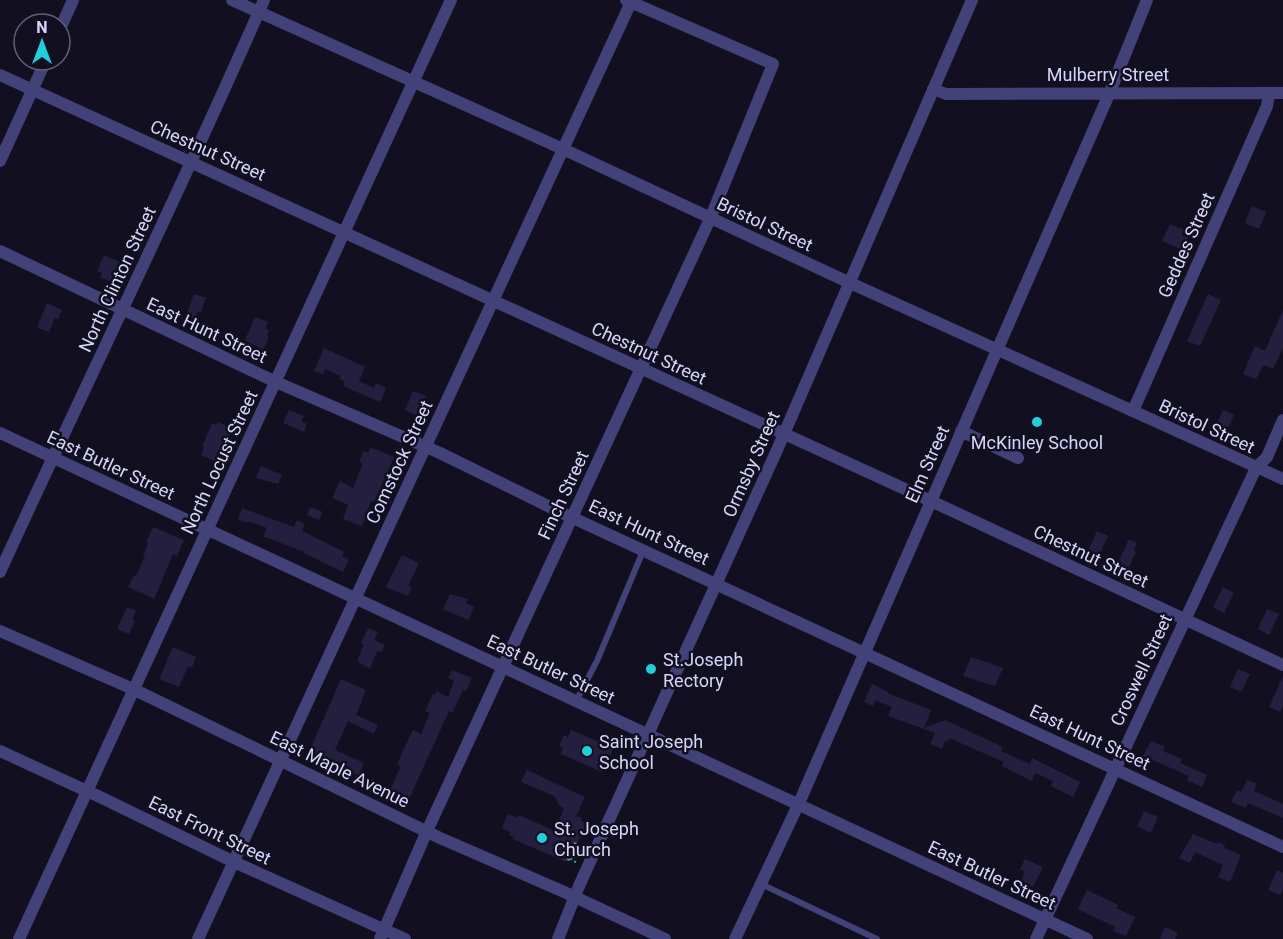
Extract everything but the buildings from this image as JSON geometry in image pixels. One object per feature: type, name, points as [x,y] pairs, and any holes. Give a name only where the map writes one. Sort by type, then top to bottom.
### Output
[{"type":"street","name":"Bristol Street","points":[[232,0],[262,6],[414,82],[1283,479]]},
{"type":"street","name":"North Locust Street","points":[[19,939],[132,689],[208,530],[451,0]]},
{"type":"street","name":"Ormsby Street","points":[[558,939],[784,435],[848,282],[972,0]]},
{"type":"street","name":"Elm Street","points":[[735,939],[866,652],[1110,92],[1147,0]]},
{"type":"street","name":"Finch Street","points":[[382,934],[710,219],[773,64],[629,1]]},
{"type":"street","name":"Comstock Street","points":[[198,939],[563,149],[629,1]]},
{"type":"street","name":"North Clinton Street","points":[[0,572],[192,162],[262,6]]},
{"type":"street","points":[[0,161],[41,72]]},
{"type":"street","name":"Chestnut Street","points":[[0,75],[931,501],[1283,665]]},
{"type":"street","name":"Mulberry Street","points":[[933,89],[946,94],[1283,93]]},
{"type":"street","name":"Geddes Street","points":[[1133,411],[1267,106],[1269,93]]},
{"type":"street","name":"East Hunt Street","points":[[0,251],[276,382],[426,447],[1283,847]]},
{"type":"street","name":"Croswell Street","points":[[1036,939],[1256,468],[1267,457],[1283,420]]},
{"type":"street","points":[[961,431],[1018,458]]},
{"type":"street","name":"East Butler Street","points":[[0,433],[1087,939]]},
{"type":"street","name":"East Maple Avenue","points":[[0,631],[132,689],[428,831],[665,939]]},
{"type":"street","name":"East Front Street","points":[[0,751],[382,934],[405,939]]},
{"type":"lane","points":[[576,701],[597,661],[643,550]]},
{"type":"lane","points":[[760,883],[877,939]]},
{"type":"path","points":[[576,862],[569,859],[576,844],[583,847]]},
{"type":"place","name":"McKinley School","points":[[1037,422]]},
{"type":"place","name":"St.Joseph Rectory","points":[[651,669]]},
{"type":"place","name":"Saint Joseph School","points":[[587,751]]},
{"type":"place","name":"St. Joseph Church","points":[[542,838]]}]
